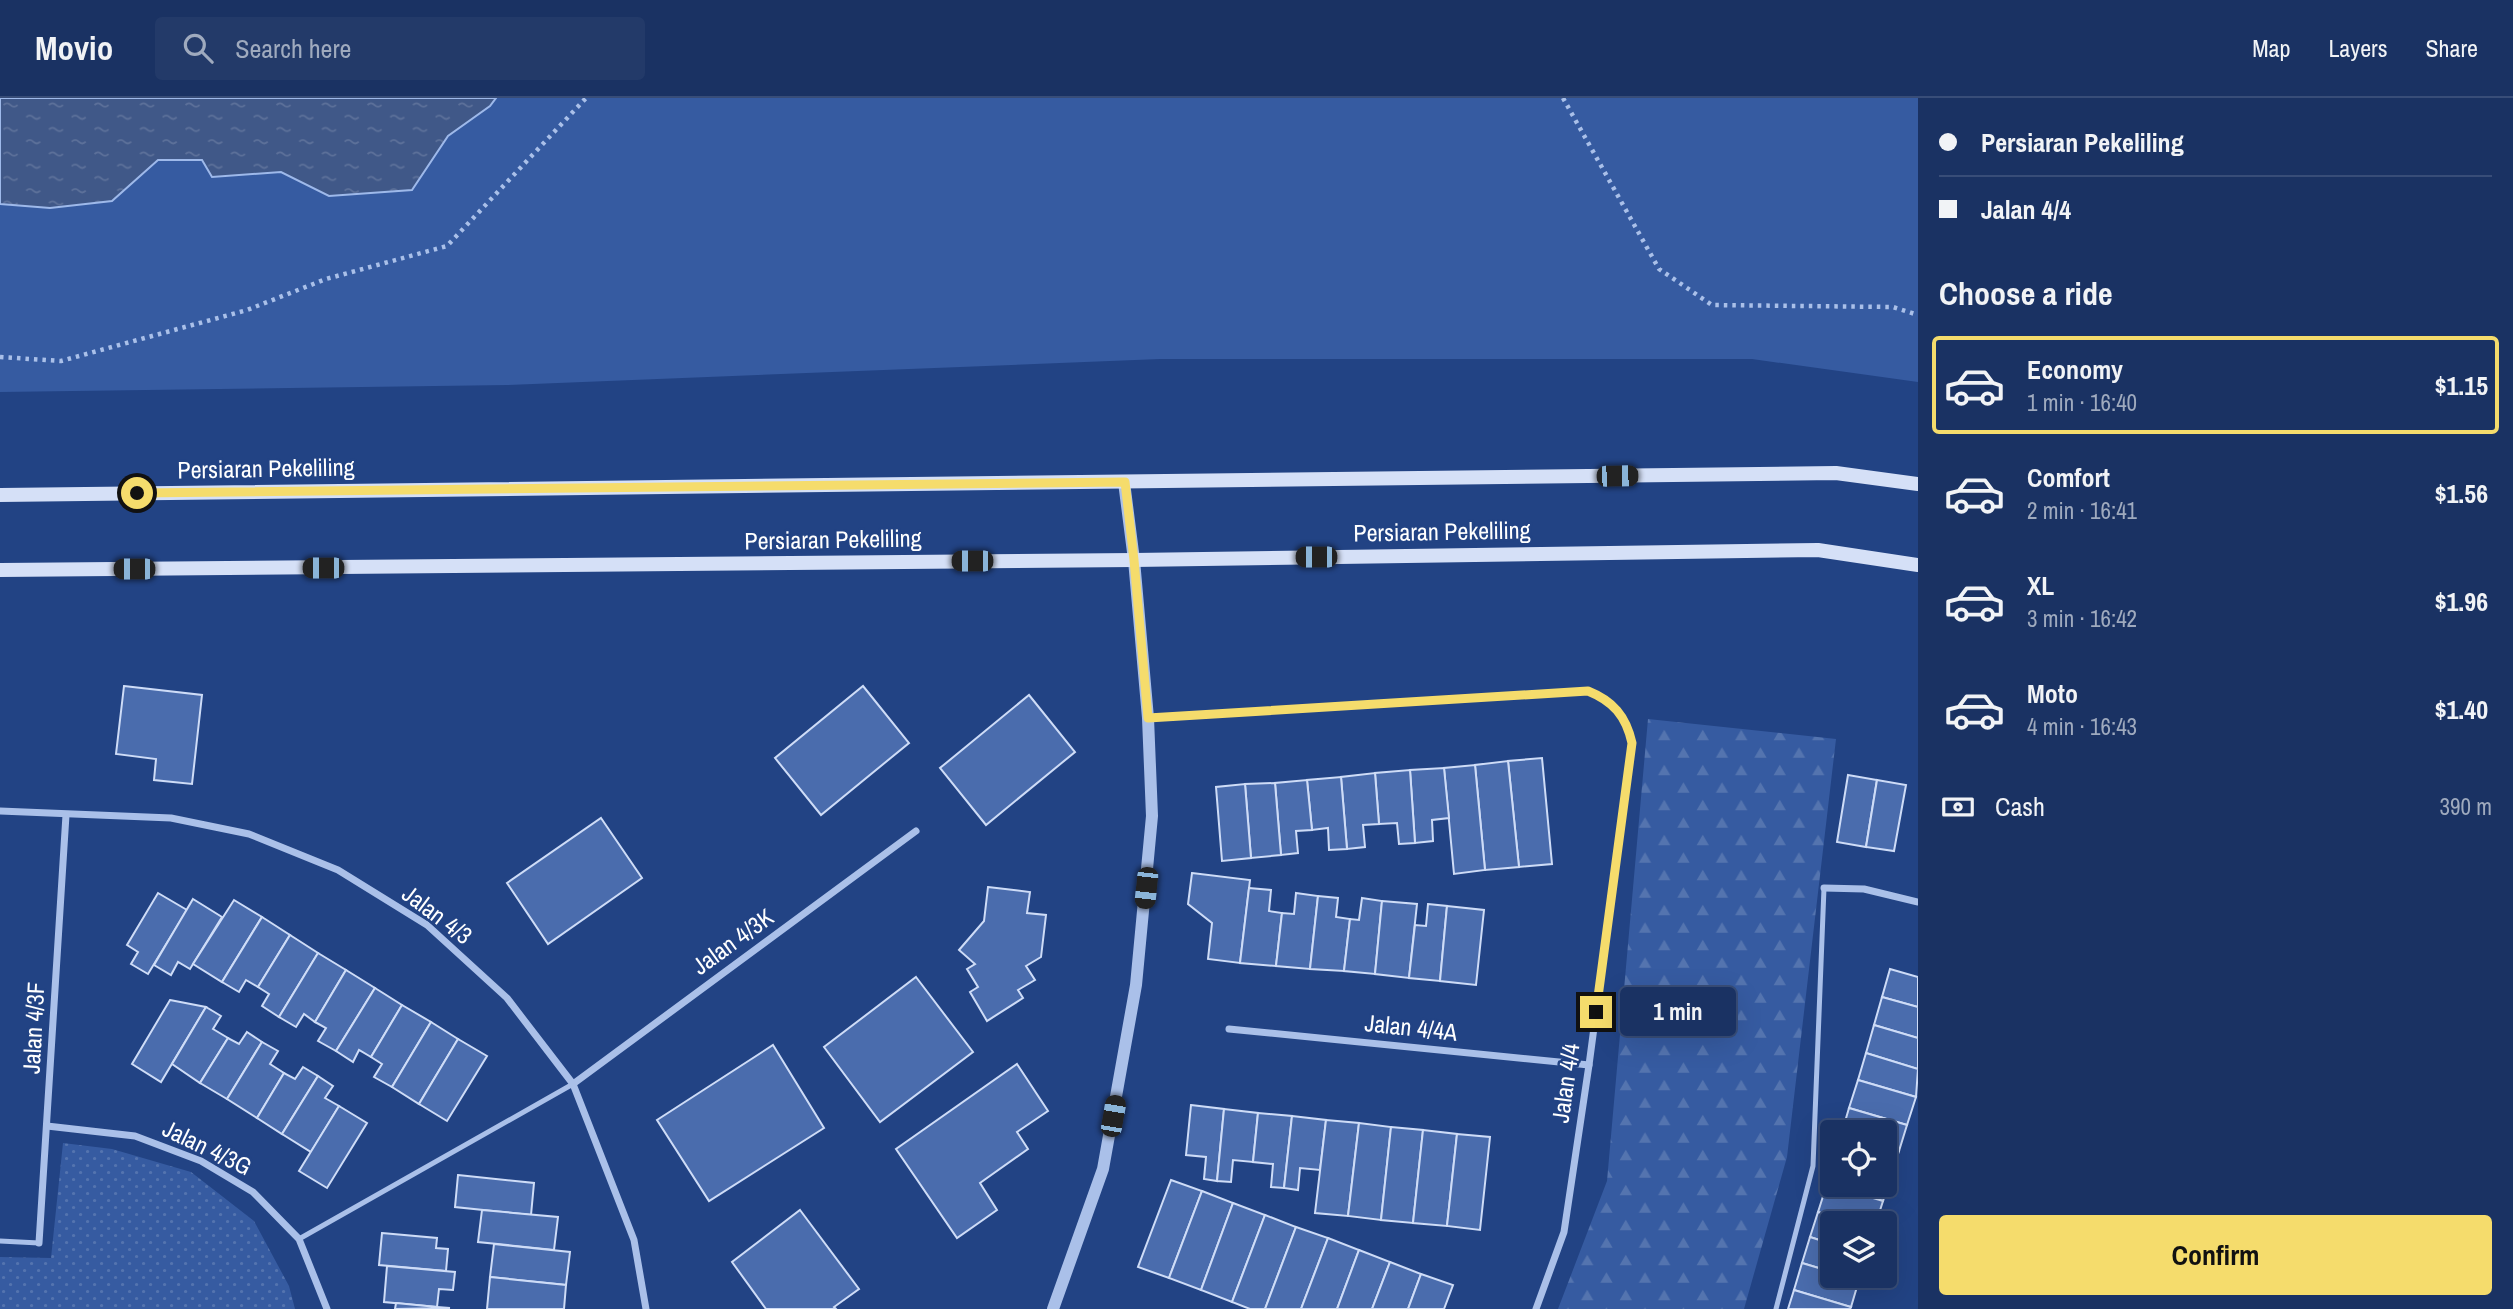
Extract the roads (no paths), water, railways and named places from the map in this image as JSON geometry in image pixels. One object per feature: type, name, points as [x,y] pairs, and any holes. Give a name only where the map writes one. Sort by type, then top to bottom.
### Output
[{"type":"main road","name":"Persiaran Pekeliling","points":[[0,495],[1836,473],[1918,484]]},
{"type":"main road","name":"Persiaran Pekeliling","points":[[0,570],[1134,560],[1818,550],[1918,565]]},
{"type":"street","points":[[1053,1309],[1103,1169],[1136,985],[1152,816],[1148,718],[1125,482]]},
{"type":"street","name":"Jalan 4/4","points":[[1148,718],[1588,691],[1604,697],[1628,725],[1632,743],[1564,1232],[1536,1309]]},
{"type":"street","name":"Jalan 4/3","points":[[0,811],[171,818],[249,834],[338,870],[427,925],[506,998],[573,1084],[634,1240],[646,1309]]},
{"type":"street","name":"Jalan 4/3F","points":[[39,1243],[66,815]]},
{"type":"street","name":"Jalan 4/3K","points":[[573,1084],[916,831]]},
{"type":"street","points":[[1824,888],[1864,889],[1918,902]]},
{"type":"street","name":"Jalan 4/4A","points":[[1229,1028],[1589,1065]]},
{"type":"street","name":"Jalan 4/3G","points":[[47,1126],[135,1136],[201,1161],[253,1192],[299,1239],[327,1309]]},
{"type":"lane","points":[[1776,1309],[1813,1166],[1824,888]]},
{"type":"lane","points":[[299,1239],[573,1084]]},
{"type":"lane","points":[[0,1241],[39,1243]]},
{"type":"water","points":[[0,98],[496,98],[490,106],[448,136],[412,190],[329,196],[281,172],[212,177],[202,160],[158,160],[112,201],[50,208],[0,204]]}]
